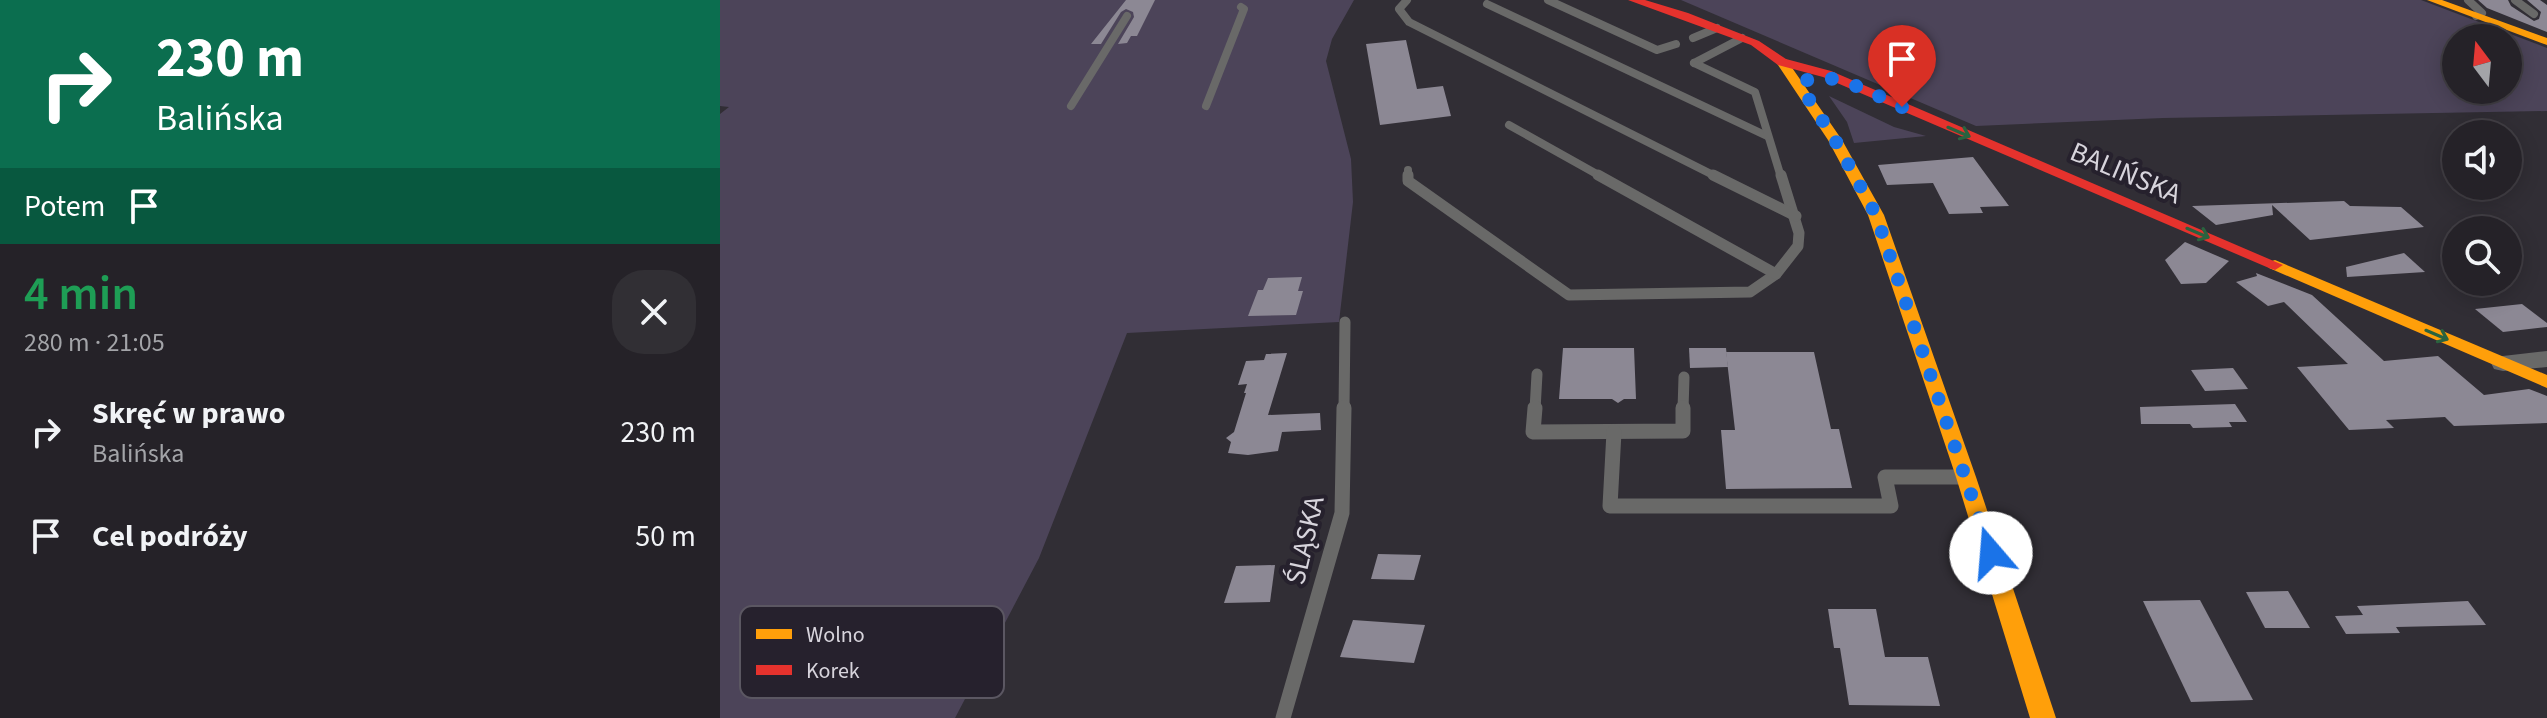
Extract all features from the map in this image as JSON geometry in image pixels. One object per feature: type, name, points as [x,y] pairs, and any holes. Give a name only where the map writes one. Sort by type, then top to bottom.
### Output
[{"type":"main road","name":"BALIŃSKA","points":[[1633,0],[1684,15],[1742,38],[1764,48],[1782,62],[1836,79],[2547,382]]},
{"type":"main road","name":"BALIŃSKA","points":[[1656,0],[1684,15]]},
{"type":"main road","points":[[2432,0],[2472,8],[2547,42]]},
{"type":"main road","points":[[1782,62],[1835,140],[1876,215],[1966,477],[2043,718]]},
{"type":"main road","points":[[1801,87],[1810,78],[1836,79]]},
{"type":"street","points":[[2503,363],[2547,359]]},
{"type":"lane","points":[[1407,0],[1399,9],[1409,22],[1796,216]]},
{"type":"lane","points":[[1548,0],[1657,50],[1676,44]]},
{"type":"lane","points":[[2515,0],[2534,14]]},
{"type":"lane","points":[[1487,4],[1767,136]]},
{"type":"lane","points":[[1206,106],[1244,9],[1241,7]]},
{"type":"lane","points":[[1071,106],[1127,16]]},
{"type":"lane","points":[[1693,38],[1717,28]]},
{"type":"lane","points":[[1408,170],[1408,181],[1569,295],[1750,292],[1776,274],[1798,246],[1796,216],[1767,136],[1755,92],[1694,63],[1742,38]]},
{"type":"lane","points":[[1509,125],[1776,274]]},
{"type":"lane","name":"ŚLĄSKA","points":[[1283,718],[1342,513],[1345,322]]},
{"type":"lane","points":[[1537,374],[1533,432],[1683,431],[1684,377]]},
{"type":"lane","points":[[1614,432],[1610,506],[1891,506],[1885,477],[1966,477]]},
{"type":"shaded area","points":[[720,0],[1354,0],[1332,39],[1326,61],[1351,159],[1353,202],[1339,322],[1127,333],[1039,558],[1004,625],[1004,606],[740,606],[740,698],[966,698],[955,718],[720,718],[720,114],[729,107],[720,106]]},
{"type":"shaded area","points":[[1681,0],[2421,0],[2484,24],[2442,24],[2442,104],[2522,104],[2522,38],[2547,48],[2547,111],[2163,118],[1976,126]]},
{"type":"shaded area","points":[[1829,96],[1894,127],[1926,136],[1854,143],[1847,122]]},
{"type":"building","points":[[1126,0],[1155,0],[1137,36],[1131,36],[1127,43],[1118,44],[1134,17],[1133,12],[1126,9],[1101,44],[1091,44]]},
{"type":"building","points":[[2478,0],[2508,0],[2511,6],[2534,21],[2539,19],[2541,12],[2527,0],[2540,0],[2547,5],[2547,32],[2487,8]]},
{"type":"building","points":[[1406,40],[1417,89],[1443,86],[1451,116],[1380,125],[1366,44]]},
{"type":"building","points":[[1973,157],[2009,206],[1980,207],[1983,213],[1949,214],[1933,183],[1887,185],[1878,165]]},
{"type":"building","points":[[2344,201],[2350,206],[2401,207],[2424,227],[2310,240],[2272,205],[2273,215],[2216,225],[2192,206]]},
{"type":"building","points":[[2185,242],[2229,261],[2206,283],[2181,284],[2165,260]]},
{"type":"building","points":[[2404,253],[2425,272],[2347,277],[2346,267]]},
{"type":"building","points":[[2256,273],[2312,295],[2384,361],[2438,356],[2484,395],[2529,389],[2547,396],[2547,423],[2454,426],[2445,417],[2386,420],[2394,428],[2349,430],[2297,367],[2348,364],[2284,302],[2268,306],[2236,282],[2257,276]]},
{"type":"building","points":[[1302,277],[1298,291],[1303,291],[1296,315],[1248,316],[1258,290],[1263,290],[1268,278]]},
{"type":"building","points":[[2522,304],[2547,323],[2547,327],[2503,332],[2475,309]]},
{"type":"building","points":[[1563,348],[1634,348],[1636,399],[1624,399],[1618,403],[1612,399],[1559,399]]},
{"type":"building","points":[[1689,348],[1726,348],[1728,367],[1690,368]]},
{"type":"building","points":[[1726,352],[1814,352],[1831,429],[1839,429],[1852,488],[1726,489],[1721,430],[1735,430]]},
{"type":"building","points":[[1287,353],[1268,415],[1320,413],[1321,430],[1282,432],[1278,451],[1248,455],[1228,453],[1231,442],[1226,438],[1234,432],[1246,393],[1247,384],[1238,385],[1246,361],[1264,360],[1266,354]]},
{"type":"building","points":[[2233,368],[2248,389],[2205,391],[2191,370]]},
{"type":"building","points":[[2235,404],[2247,422],[2229,422],[2232,427],[2141,424],[2140,407]]},
{"type":"building","points":[[1378,554],[1421,555],[1414,580],[1371,579]]},
{"type":"building","points":[[1275,565],[1270,602],[1224,603],[1236,566]]},
{"type":"building","points":[[2288,591],[2310,628],[2265,628],[2246,592]]},
{"type":"building","points":[[2200,600],[2253,700],[2191,702],[2143,601]]},
{"type":"building","points":[[2468,601],[2486,625],[2396,627],[2400,633],[2346,634],[2335,616],[2363,615],[2357,606]]},
{"type":"building","points":[[1828,609],[1876,609],[1885,657],[1928,657],[1940,706],[1849,705],[1840,648],[1834,648]]},
{"type":"building","points":[[1353,620],[1425,625],[1414,663],[1340,657]]},
{"type":"traffic: slow","points":[[2432,0],[2547,42]]},
{"type":"traffic: slow","points":[[1782,62],[1835,140],[1876,215],[1966,477],[2043,718]]},
{"type":"traffic: slow","points":[[2275,265],[2547,382]]},
{"type":"traffic: jam","points":[[1633,0],[1684,15],[1755,43],[1782,62],[1827,74],[2275,265]]},
{"type":"route","points":[[1902,107],[1836,79],[1810,78],[1801,87],[1857,177],[1876,215],[1991,553]]}]
